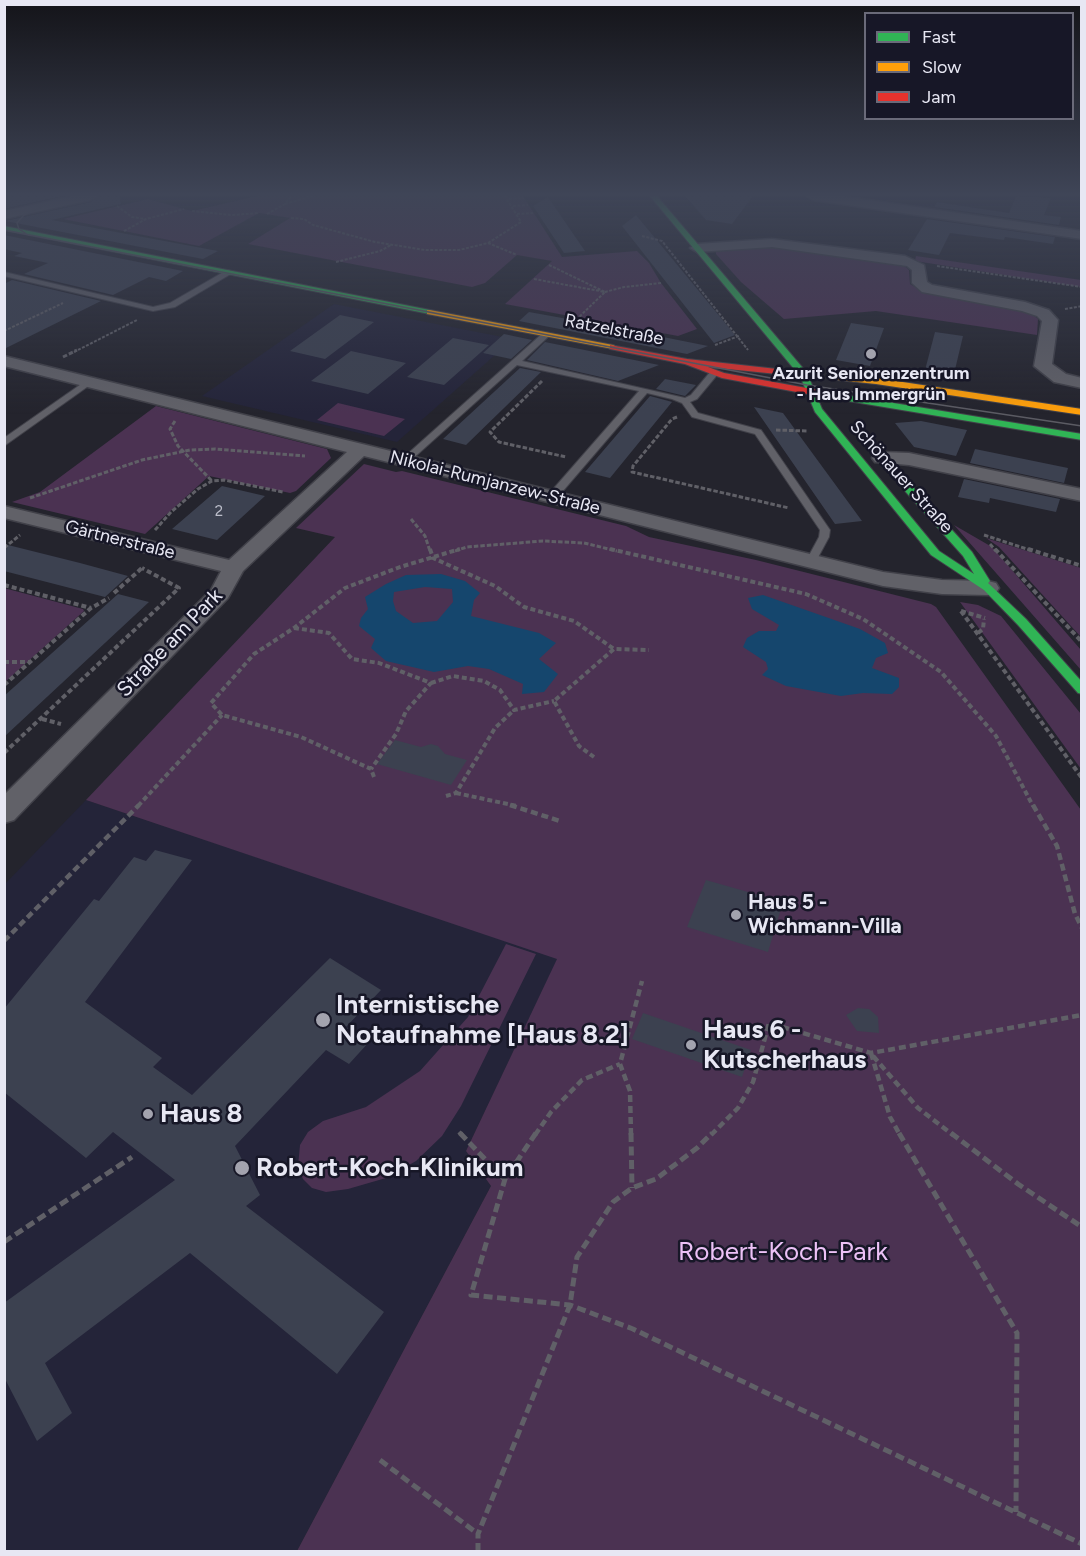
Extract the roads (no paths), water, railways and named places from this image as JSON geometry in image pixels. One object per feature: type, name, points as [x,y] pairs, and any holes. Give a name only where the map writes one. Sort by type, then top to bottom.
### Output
[{"type":"main road","name":"Ratzelstraße","points":[[213,269],[687,362],[825,396],[1082,437]]},
{"type":"main road","name":"Schönauer Straße","points":[[714,269],[804,375],[842,411]]},
{"type":"main road","name":"Ratzelstraße","points":[[716,369],[740,363],[775,341]]},
{"type":"main road","name":"Ratzelstraße","points":[[716,369],[870,380],[1082,412]]},
{"type":"main road","name":"Schönauer Straße","points":[[804,375],[818,410],[935,553],[988,588],[1022,622],[1082,690]]},
{"type":"main road","points":[[869,416],[893,408]]},
{"type":"main road","name":"Schönauer Straße","points":[[878,453],[968,554],[988,588]]},
{"type":"street","points":[[919,269],[920,283],[927,290],[1026,307],[1043,313],[1050,320],[1043,366],[1060,378],[1082,383]]},
{"type":"street","name":"Nikolai-Rumjanzew-Straße","points":[[18,364],[100,381],[552,497],[900,582],[942,587],[988,588]]},
{"type":"street","name":"Straße am Park","points":[[4,813],[220,594],[234,568],[361,449]]},
{"type":"street","points":[[878,453],[1082,495]]},
{"type":"street","name":"Gärtnerstraße","points":[[4,512],[234,568]]},
{"type":"street","name":"Schönauer Straße","points":[[900,582],[911,580],[927,570],[935,553]]},
{"type":"lane","points":[[4,274],[155,309],[172,305],[230,272]]},
{"type":"lane","points":[[406,460],[546,334]]},
{"type":"lane","points":[[514,362],[645,390],[685,401],[694,397],[716,369]]},
{"type":"lane","points":[[4,443],[100,381]]},
{"type":"lane","points":[[552,497],[645,390]]},
{"type":"lane","points":[[685,401],[693,414],[757,431],[813,512],[825,534],[811,561]]},
{"type":"water","points":[[441,574],[465,581],[480,593],[474,600],[471,616],[539,633],[556,643],[539,659],[558,674],[544,692],[522,694],[523,684],[489,669],[468,666],[434,672],[386,661],[371,648],[375,639],[359,626],[361,618],[368,609],[365,597],[406,575]],"holes":[[[425,587],[452,589],[453,602],[437,621],[413,623],[396,611],[393,601],[394,592]]]},
{"type":"water","points":[[763,595],[860,629],[885,643],[888,653],[876,658],[872,668],[899,678],[899,687],[892,694],[863,693],[841,696],[786,686],[762,675],[768,669],[766,662],[743,647],[747,638],[759,631],[776,631],[779,625],[752,609],[748,598]]},
{"type":"tram line","points":[[204,269],[807,385],[1082,426]]},
{"type":"place","name":"Azurit Seniorenzentrum - Haus Immergrün","points":[[871,354]]},
{"type":"place","name":"Haus 5 - Wichmann-Villa","points":[[736,915]]},
{"type":"place","name":"Internistische Notaufnahme [Haus 8.2]","points":[[323,1020]]},
{"type":"place","name":"Haus 6 - Kutscherhaus","points":[[691,1045]]},
{"type":"place","name":"Haus 8","points":[[148,1114]]},
{"type":"place","name":"Robert-Koch-Klinikum","points":[[242,1168]]},
{"type":"park label","name":"Robert-Koch-Park","points":[[783,1252]]}]
